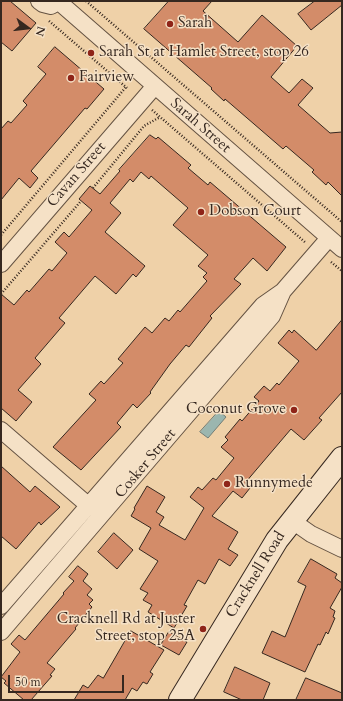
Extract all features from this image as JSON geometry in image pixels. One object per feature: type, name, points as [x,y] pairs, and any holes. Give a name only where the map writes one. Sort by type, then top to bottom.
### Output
[{"type":"street","points":[[41,8],[59,2]]},
{"type":"street","name":"Sarah Street","points":[[59,2],[342,249]]},
{"type":"street","name":"Cavan Street","points":[[1,264],[154,86]]},
{"type":"street","name":"Cosker Street","points":[[1,606],[263,305],[283,291],[329,238]]},
{"type":"street","name":"Cosker Street","points":[[1,632],[272,316],[283,291]]},
{"type":"street","points":[[1,430],[89,506]]},
{"type":"street","name":"Cracknell Road","points":[[180,700],[256,573],[291,520],[342,458]]},
{"type":"street","points":[[291,520],[311,534],[342,549]]},
{"type":"path","points":[[86,1],[342,222]]},
{"type":"path","points":[[41,8],[132,92]]},
{"type":"path","points":[[1,234],[126,87]]},
{"type":"path","points":[[152,110],[306,243]]},
{"type":"path","points":[[92,188],[144,126],[160,117]]},
{"type":"path","points":[[1,294],[81,201]]},
{"type":"path","points":[[331,262],[342,271]]},
{"type":"water","points":[[219,411],[226,417],[208,438],[200,432]]},
{"type":"building","points":[[1,1],[10,1],[36,23],[12,51],[1,42]]},
{"type":"building","points":[[169,1],[212,1],[203,11],[238,42],[262,15],[297,46],[271,77],[289,93],[302,79],[313,88],[298,105],[330,133],[342,132],[342,196],[328,182],[326,185],[312,172],[314,170],[286,146],[283,149],[225,99],[224,101],[211,89],[212,88],[144,29]]},
{"type":"building","points":[[315,1],[342,1],[342,5],[311,30],[298,14]]},
{"type":"building","points":[[55,47],[104,89],[87,109],[85,108],[31,171],[38,178],[30,188],[19,178],[1,200],[1,129],[8,121],[11,123],[27,105],[23,101],[46,74],[38,67]]},
{"type":"building","points":[[150,135],[156,139],[158,137],[191,165],[188,168],[208,185],[210,182],[286,247],[267,271],[253,258],[234,279],[241,284],[210,316],[212,318],[189,347],[186,345],[170,364],[150,392],[151,393],[137,408],[133,404],[117,423],[121,427],[81,470],[53,447],[96,400],[89,394],[101,381],[104,384],[123,363],[118,359],[145,327],[152,333],[165,318],[169,321],[178,310],[180,312],[207,281],[203,277],[207,273],[198,266],[208,255],[173,225],[188,208],[151,176],[149,179],[141,172],[133,182],[130,179],[110,203],[121,213],[105,232],[145,266],[136,277],[133,274],[116,294],[95,276],[59,318],[65,323],[35,358],[41,364],[18,390],[32,402],[16,421],[1,408],[1,294],[14,305],[27,290],[29,292],[49,269],[52,271],[67,253],[55,242],[64,232],[69,237],[92,210],[79,199],[90,186],[100,194]]},
{"type":"building","points":[[342,320],[342,392],[319,418],[322,420],[304,440],[291,429],[245,483],[250,488],[242,498],[233,491],[212,516],[238,532],[228,549],[238,555],[230,566],[219,559],[205,584],[198,580],[184,605],[187,606],[174,628],[148,612],[152,605],[143,600],[148,593],[140,589],[158,561],[139,549],[151,528],[131,516],[135,509],[134,508],[147,486],[165,497],[156,512],[164,517],[159,525],[185,540],[204,508],[190,497],[198,487],[202,490],[213,478],[216,480],[234,458],[221,447],[228,440],[225,437],[240,419],[242,421],[259,401],[254,397],[264,386],[270,391],[277,383],[279,385],[299,361],[278,343],[289,330],[292,333],[294,330],[316,350]]},
{"type":"building","points":[[1,466],[30,492],[35,486],[60,507],[41,525],[39,522],[16,549],[1,536]]},
{"type":"building","points":[[114,533],[133,550],[117,569],[98,552]]},
{"type":"building","points":[[311,559],[337,574],[335,578],[342,583],[342,587],[330,608],[335,611],[333,617],[335,618],[328,634],[326,632],[320,645],[318,644],[305,672],[262,653],[272,631],[285,637],[306,586],[298,582]]},
{"type":"building","points":[[78,566],[88,574],[83,581],[92,589],[87,595],[93,600],[89,604],[92,607],[75,628],[76,629],[47,663],[55,669],[50,675],[52,676],[31,700],[24,700],[4,683],[6,681],[1,677],[20,652],[11,644],[19,635],[25,640],[74,581],[69,577]]},
{"type":"building","points":[[131,631],[164,650],[150,672],[153,674],[147,684],[143,682],[137,691],[132,688],[125,700],[74,700],[83,685],[88,688],[98,675],[103,678]]},
{"type":"building","points":[[169,632],[187,642],[179,655],[161,645]]},
{"type":"building","points":[[235,667],[270,683],[263,700],[242,700],[224,692]]},
{"type":"building","points":[[306,678],[342,693],[342,700],[296,700]]},
{"type":"place","name":"Sarah","points":[[170,24]]},
{"type":"place","name":"Sarah St at Hamlet Street, stop 26","points":[[91,53]]},
{"type":"place","name":"Fairview","points":[[71,78]]},
{"type":"place","name":"Dobson Court","points":[[201,212]]},
{"type":"place","name":"Coconut Grove","points":[[294,410]]},
{"type":"place","name":"Runnymede","points":[[227,484]]},
{"type":"place","name":"Cracknell Rd at Juster Street, stop 25A","points":[[203,629]]}]
